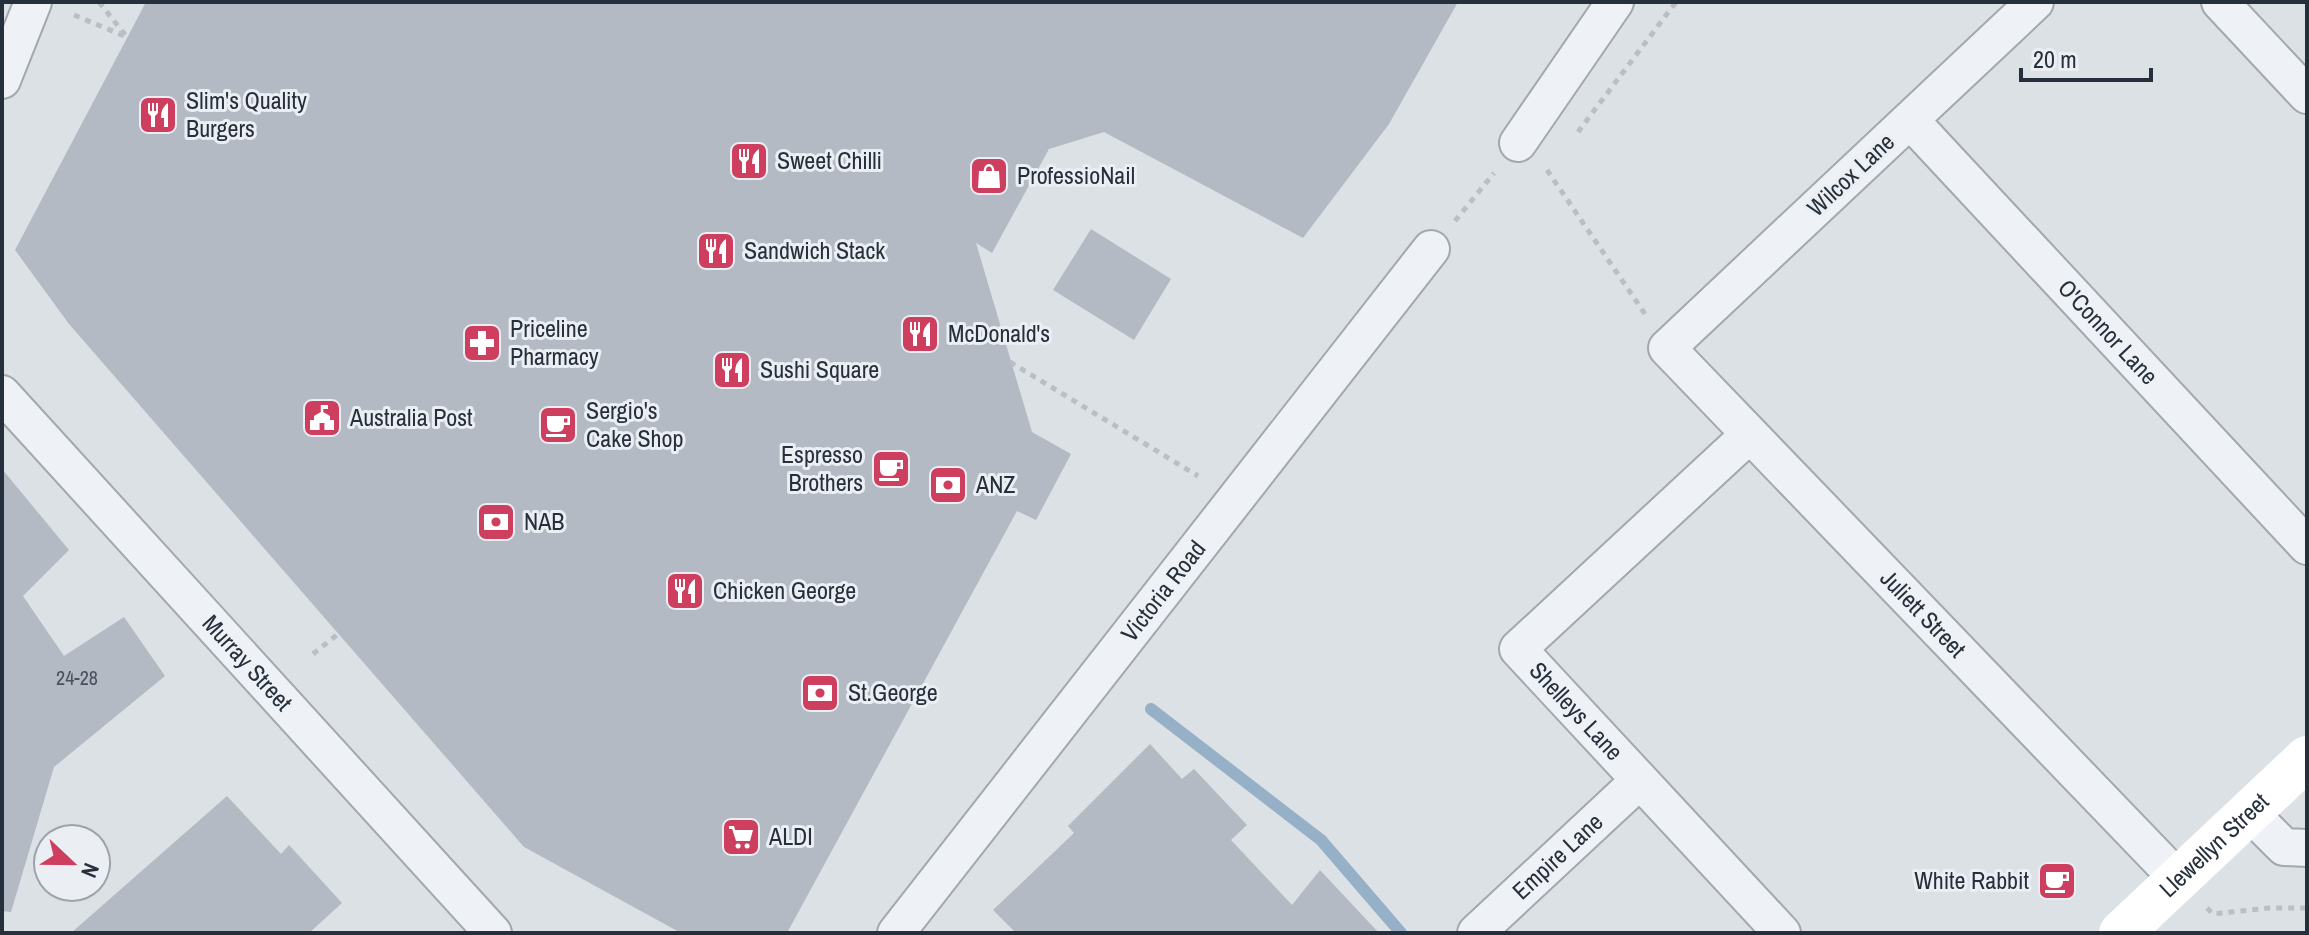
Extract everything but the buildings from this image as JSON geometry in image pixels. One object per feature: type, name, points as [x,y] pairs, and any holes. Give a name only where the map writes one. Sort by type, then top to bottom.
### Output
[{"type":"street","points":[[2,80],[33,2]]},
{"type":"street","points":[[1518,143],[1615,2]]},
{"type":"street","name":"Wilcox Lane","points":[[1667,348],[2035,2]]},
{"type":"street","points":[[2220,2],[2307,95]]},
{"type":"street","name":"O'Connor Lane","points":[[1910,120],[2307,546]]},
{"type":"street","name":"Victoria Road","points":[[896,933],[1431,249]]},
{"type":"street","name":"Juliett Street","points":[[1667,348],[2178,879]]},
{"type":"street","name":"Murray Street","points":[[2,394],[493,933]]},
{"type":"street","name":"Shelleys Lane","points":[[1749,435],[1518,649],[1782,933]]},
{"type":"street","name":"Llewellyn Street","points":[[2121,933],[2307,758]]},
{"type":"street","name":"Empire Lane","points":[[1476,933],[1639,781]]},
{"type":"street","points":[[2250,813],[2284,847],[2307,848]]},
{"type":"path","points":[[74,15],[127,37],[99,2]]},
{"type":"path","points":[[1576,136],[1676,2]]},
{"type":"path","points":[[1431,249],[1518,143],[1548,172],[1622,276],[1667,348]]},
{"type":"path","points":[[1548,172],[1558,160]]},
{"type":"path","points":[[1010,362],[1198,476]]},
{"type":"path","points":[[313,654],[338,634]]},
{"type":"path","points":[[2213,914],[2269,908],[2307,908]]},
{"type":"waterway","points":[[1151,709],[1321,840],[1401,933]]},
{"type":"place","name":"Slim's Quality Burgers","points":[[158,115]]},
{"type":"place","name":"Sweet Chilli","points":[[749,161]]},
{"type":"place","name":"ProfessioNail","points":[[989,176]]},
{"type":"place","name":"Sandwich Stack","points":[[716,251]]},
{"type":"place","name":"McDonald's","points":[[920,334]]},
{"type":"place","name":"Priceline Pharmacy","points":[[482,343]]},
{"type":"place","name":"Sushi Square","points":[[732,370]]},
{"type":"place","name":"Australia Post","points":[[322,418]]},
{"type":"place","name":"Sergio's Cake Shop","points":[[558,425]]},
{"type":"place","name":"Espresso Brothers","points":[[891,469]]},
{"type":"place","name":"ANZ","points":[[948,485]]},
{"type":"place","name":"NAB","points":[[496,522]]},
{"type":"place","name":"Chicken George","points":[[685,591]]},
{"type":"place","name":"St.George","points":[[820,693]]},
{"type":"place","name":"ALDI","points":[[741,837]]},
{"type":"place","name":"White Rabbit","points":[[2057,881]]}]
